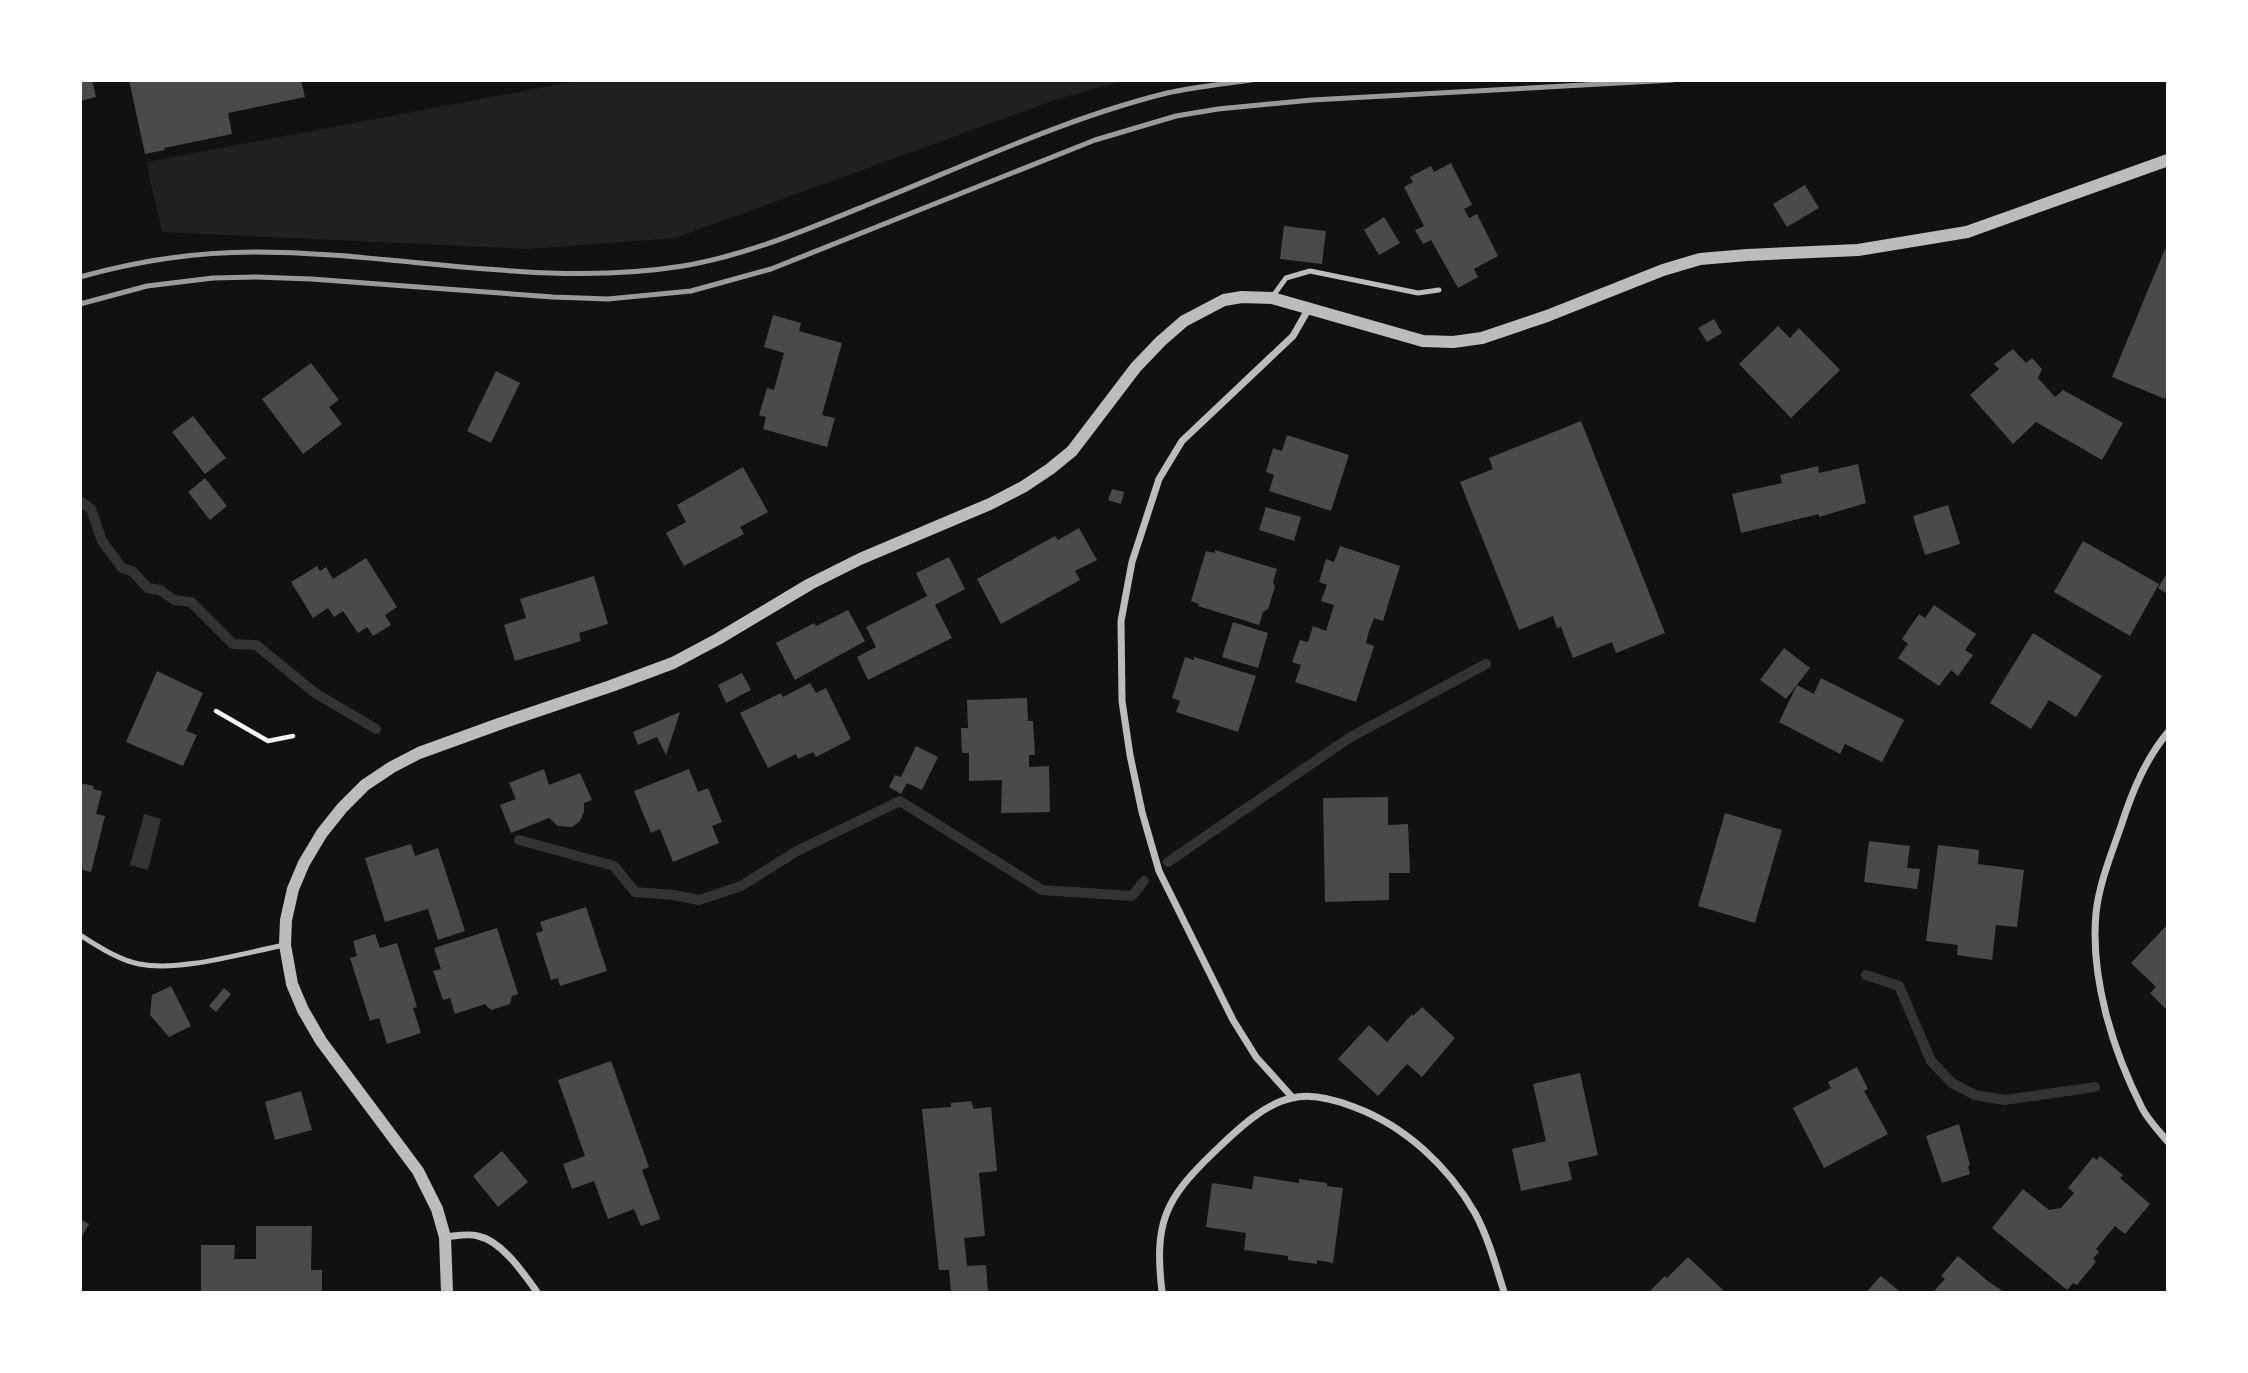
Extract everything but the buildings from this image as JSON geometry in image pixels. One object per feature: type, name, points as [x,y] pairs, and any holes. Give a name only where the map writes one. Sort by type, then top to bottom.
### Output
[{"type":"street","points":[[447,1293],[445,1237],[437,1209],[418,1171],[321,1041],[303,1010],[292,984],[285,945],[286,919],[293,889],[304,863],[322,833],[365,785],[392,767],[419,753],[673,663],[810,584],[1023,487],[1072,450],[1136,367],[1161,341],[1184,321],[1224,300],[1242,297],[1272,298],[1423,341],[1453,342],[1482,338],[1547,316],[1663,270],[1700,259],[1858,250],[1967,232],[2168,160]]},
{"type":"street","points":[[1292,1097],[1256,1057],[1233,1020],[1159,871],[1142,812],[1130,755],[1122,701],[1121,621],[1132,562],[1159,479],[1182,441],[1293,336],[1309,308]]},
{"type":"street","points":[[2168,732],[2152,751],[2131,796],[2104,875],[2096,914],[2102,1003],[2143,1111],[2168,1142]]},
{"type":"street","points":[[1162,1293],[1159,1244],[1167,1210],[1178,1190],[1230,1136],[1267,1109],[1292,1097],[1315,1097],[1370,1113],[1398,1129],[1429,1154],[1458,1187],[1475,1214],[1504,1293]]},
{"type":"street","points":[[445,1237],[480,1236],[495,1243],[537,1293]]},
{"type":"lane","points":[[1272,298],[1286,278],[1310,271],[1418,293],[1439,290]]},
{"type":"lane","points":[[80,935],[106,951],[138,964],[201,962],[285,945]]},
{"type":"path","points":[[216,711],[268,741],[293,736]]},
{"type":"shaded area","points":[[582,80],[1123,81],[1058,99],[675,238],[529,249],[162,232],[146,162]]},
{"type":"shaded area","points":[[144,814],[161,819],[148,870],[130,865]]},
{"type":"waterway","points":[[80,501],[91,509],[102,541],[122,568],[132,571],[148,588],[160,590],[174,600],[191,602],[233,644],[256,645],[315,693],[376,729]]},
{"type":"waterway","points":[[1168,862],[1349,738],[1486,664]]},
{"type":"waterway","points":[[519,840],[614,866],[635,892],[699,900],[741,886],[797,851],[900,801],[1042,890],[1132,896],[1144,881]]},
{"type":"waterway","points":[[1866,975],[1899,986],[1931,1061],[1952,1083],[1975,1095],[2005,1100],[2095,1087]]},
{"type":"railway","points":[[80,277],[166,258],[254,252],[361,257],[468,268],[576,274],[683,266],[779,240],[1092,115],[1167,93],[1251,80]]},
{"type":"railway","points":[[80,304],[147,286],[213,278],[256,277],[608,299],[691,291],[771,269],[1095,140],[1176,116],[1312,100],[1673,80]]}]
